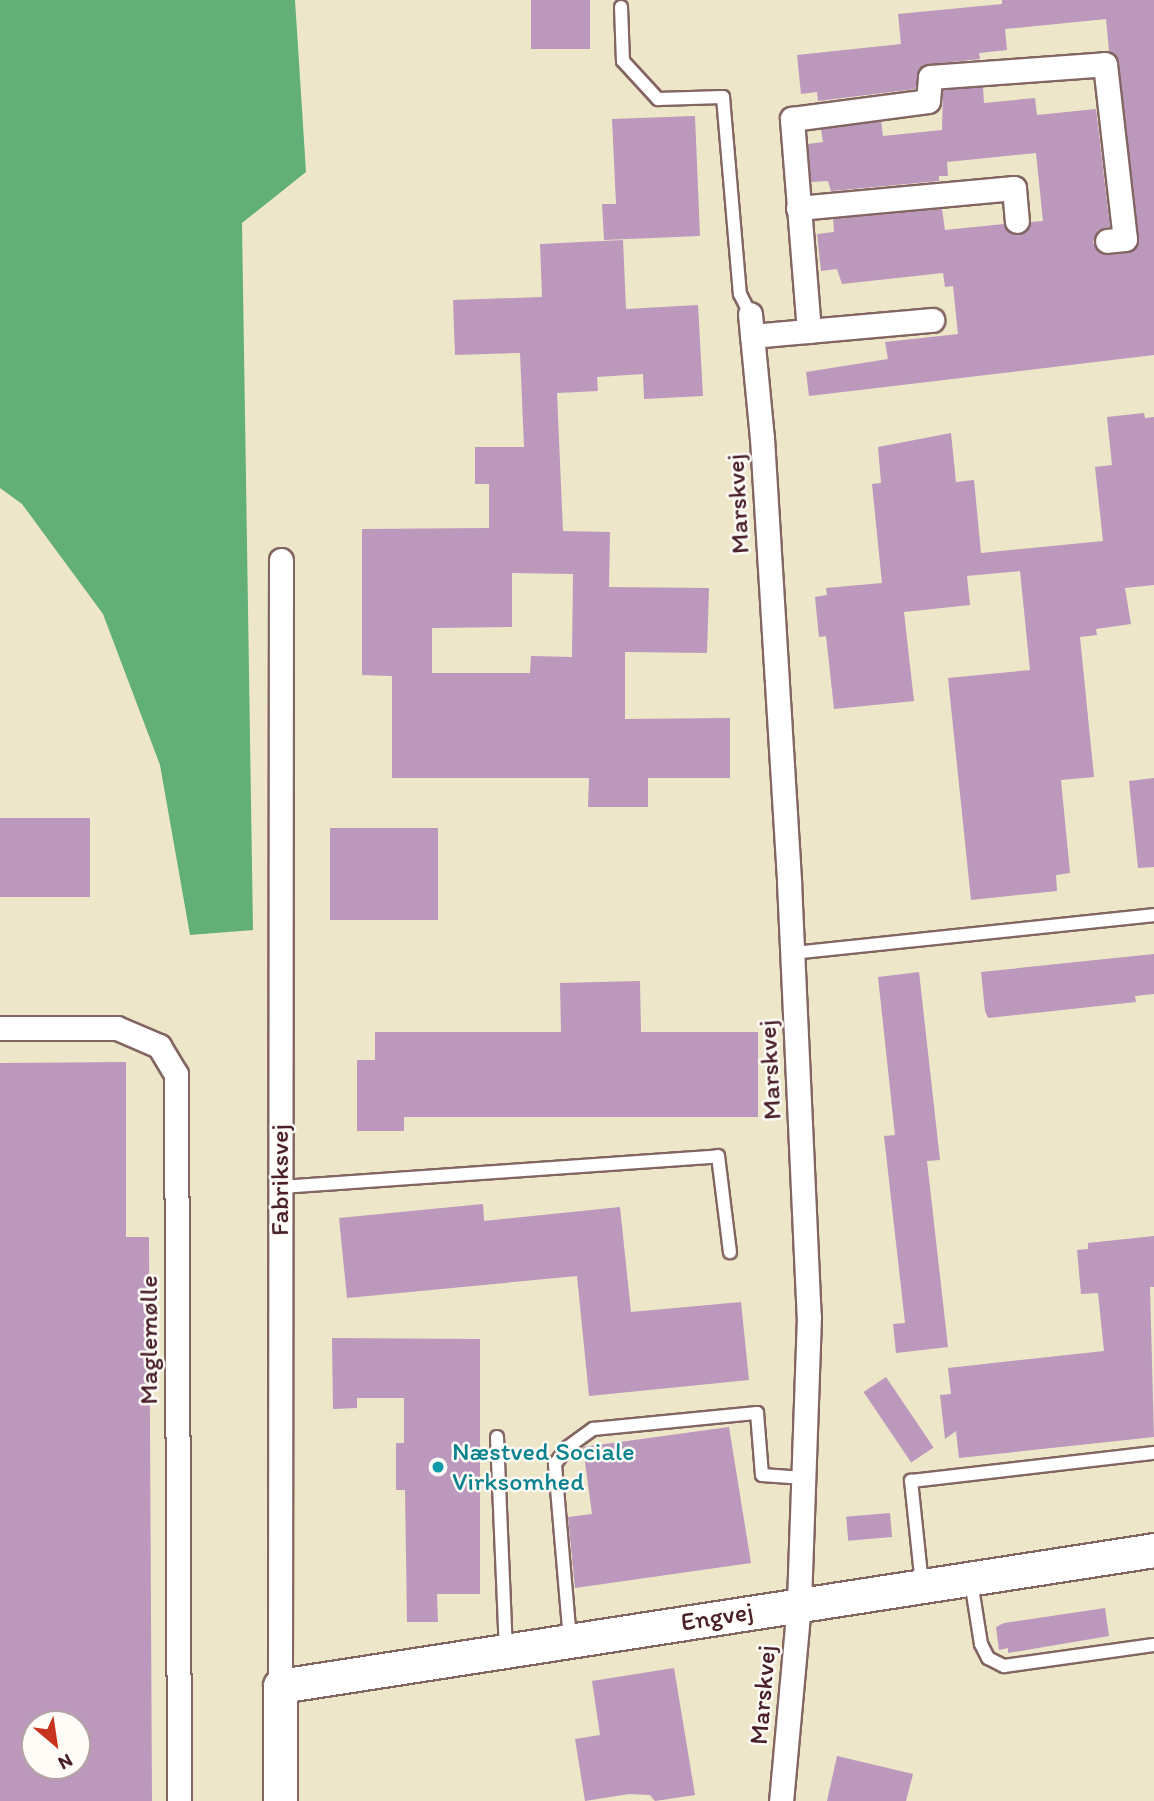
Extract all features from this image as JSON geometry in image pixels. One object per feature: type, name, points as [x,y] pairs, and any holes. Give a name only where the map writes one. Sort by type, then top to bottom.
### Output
[{"type":"street","points":[[809,331],[792,120],[928,101],[930,77],[1105,64],[1125,239],[1107,241]]},
{"type":"street","points":[[799,208],[1014,188],[1017,221]]},
{"type":"street","points":[[751,325],[809,331],[932,320]]},
{"type":"street","name":"Marskvej","points":[[751,325],[793,953],[809,1316],[799,1604],[781,1801]]},
{"type":"street","name":"Fabriksvej","points":[[280,1801],[281,560]]},
{"type":"street","name":"Maglemølle","points":[[0,1028],[117,1028],[159,1046],[176,1074],[179,1801]]},
{"type":"street","name":"Engvej","points":[[280,1686],[1154,1550]]},
{"type":"lane","points":[[621,7],[622,61],[658,99],[723,97],[740,294],[751,325]]},
{"type":"lane","points":[[793,953],[1154,915]]},
{"type":"lane","points":[[280,1187],[718,1156],[730,1252]]},
{"type":"lane","points":[[570,1640],[555,1464],[568,1447],[593,1429],[757,1413],[762,1475],[804,1478]]},
{"type":"lane","points":[[497,1437],[506,1650]]},
{"type":"lane","points":[[922,1585],[911,1481],[1154,1453]]},
{"type":"lane","points":[[970,1578],[981,1644],[988,1658],[1004,1666],[1154,1645]]},
{"type":"green space","points":[[0,0],[295,0],[306,172],[242,223],[253,930],[190,935],[160,765],[103,614],[22,504],[0,488]]},
{"type":"building","points":[[531,0],[590,0],[590,49],[531,49]]},
{"type":"building","points":[[1002,0],[1154,0],[1154,355],[809,396],[806,372],[888,359],[885,342],[958,334],[953,286],[945,287],[943,273],[842,284],[837,269],[821,271],[817,234],[834,232],[833,219],[942,209],[945,230],[1004,224],[1018,235],[1026,232],[1031,222],[1043,221],[1036,153],[947,162],[948,176],[939,176],[939,181],[831,191],[828,181],[811,182],[808,144],[823,142],[821,129],[881,121],[883,136],[942,130],[943,90],[983,87],[984,103],[1035,98],[1037,115],[1096,109],[1110,227],[1098,230],[1093,243],[1108,255],[1127,253],[1137,245],[1119,62],[1109,51],[1106,19],[1005,29],[1007,50],[979,53],[980,59],[923,65],[915,89],[818,101],[817,92],[801,94],[797,55],[901,44],[898,14],[1002,4]]},
{"type":"building","points":[[695,116],[700,236],[604,240],[602,204],[616,204],[612,119]]},
{"type":"building","points":[[623,240],[626,309],[698,305],[703,396],[644,399],[643,374],[597,377],[598,391],[557,393],[563,531],[610,532],[609,587],[709,588],[707,653],[625,652],[625,719],[730,718],[730,778],[648,778],[648,807],[588,807],[589,778],[392,778],[392,676],[362,675],[362,529],[489,528],[489,484],[475,484],[475,447],[524,447],[520,353],[455,355],[453,300],[542,297],[540,244]],"holes":[[[512,573],[573,574],[572,657],[531,656],[530,673],[432,673],[432,628],[512,627]]]},
{"type":"building","points":[[1144,413],[1145,418],[1154,417],[1154,585],[1125,588],[1131,624],[1096,629],[1097,635],[1080,637],[1094,777],[1061,780],[1070,873],[1056,875],[1057,891],[971,900],[948,678],[1030,670],[1020,571],[967,576],[970,605],[904,612],[914,701],[834,709],[826,636],[819,637],[815,597],[827,595],[826,588],[882,583],[872,484],[881,483],[878,447],[951,433],[956,482],[974,480],[981,553],[1103,541],[1095,467],[1112,465],[1107,417]]},
{"type":"building","points":[[1154,778],[1154,867],[1138,868],[1129,781]]},
{"type":"building","points":[[0,818],[90,818],[90,897],[0,897]]},
{"type":"building","points":[[330,828],[438,828],[438,920],[330,920]]},
{"type":"building","points":[[1154,954],[1154,994],[1135,996],[1136,1002],[988,1018],[985,1011],[981,972]]},
{"type":"building","points":[[919,972],[940,1160],[927,1161],[948,1347],[896,1353],[893,1324],[905,1323],[884,1136],[895,1135],[878,977]]},
{"type":"building","points":[[640,981],[641,1032],[758,1032],[758,1117],[404,1117],[404,1131],[357,1131],[357,1060],[375,1060],[375,1032],[561,1032],[560,983]]},
{"type":"building","points":[[126,1062],[126,1237],[149,1237],[152,1801],[0,1801],[0,1063]]},
{"type":"building","points":[[483,1204],[484,1221],[620,1207],[631,1312],[741,1302],[749,1380],[589,1396],[577,1276],[347,1298],[339,1218]]},
{"type":"building","points":[[1154,1236],[1154,1287],[1150,1287],[1154,1437],[959,1458],[956,1431],[945,1439],[940,1395],[951,1394],[948,1368],[1104,1351],[1098,1293],[1081,1294],[1077,1250],[1088,1249],[1088,1243]]},
{"type":"building","name":"Næstved Sociale Virksomhed","points":[[332,1338],[480,1339],[480,1594],[437,1594],[438,1622],[407,1622],[405,1490],[396,1490],[396,1443],[404,1443],[404,1398],[357,1398],[357,1408],[333,1409]]},
{"type":"building","points":[[886,1377],[934,1447],[911,1463],[864,1392]]},
{"type":"building","points":[[729,1427],[751,1563],[575,1588],[568,1517],[592,1514],[583,1447]]},
{"type":"building","points":[[890,1513],[892,1537],[848,1541],[846,1517]]},
{"type":"building","points":[[1105,1608],[1109,1636],[1008,1653],[1008,1648],[999,1650],[996,1627],[1004,1623]]},
{"type":"building","points":[[674,1668],[695,1795],[655,1801],[650,1795],[629,1794],[585,1801],[575,1739],[600,1735],[592,1681]]},
{"type":"building","points":[[837,1756],[913,1774],[906,1801],[827,1801]]},
{"type":"place","name":"Næstved Sociale Virksomhed","points":[[438,1467]]}]
